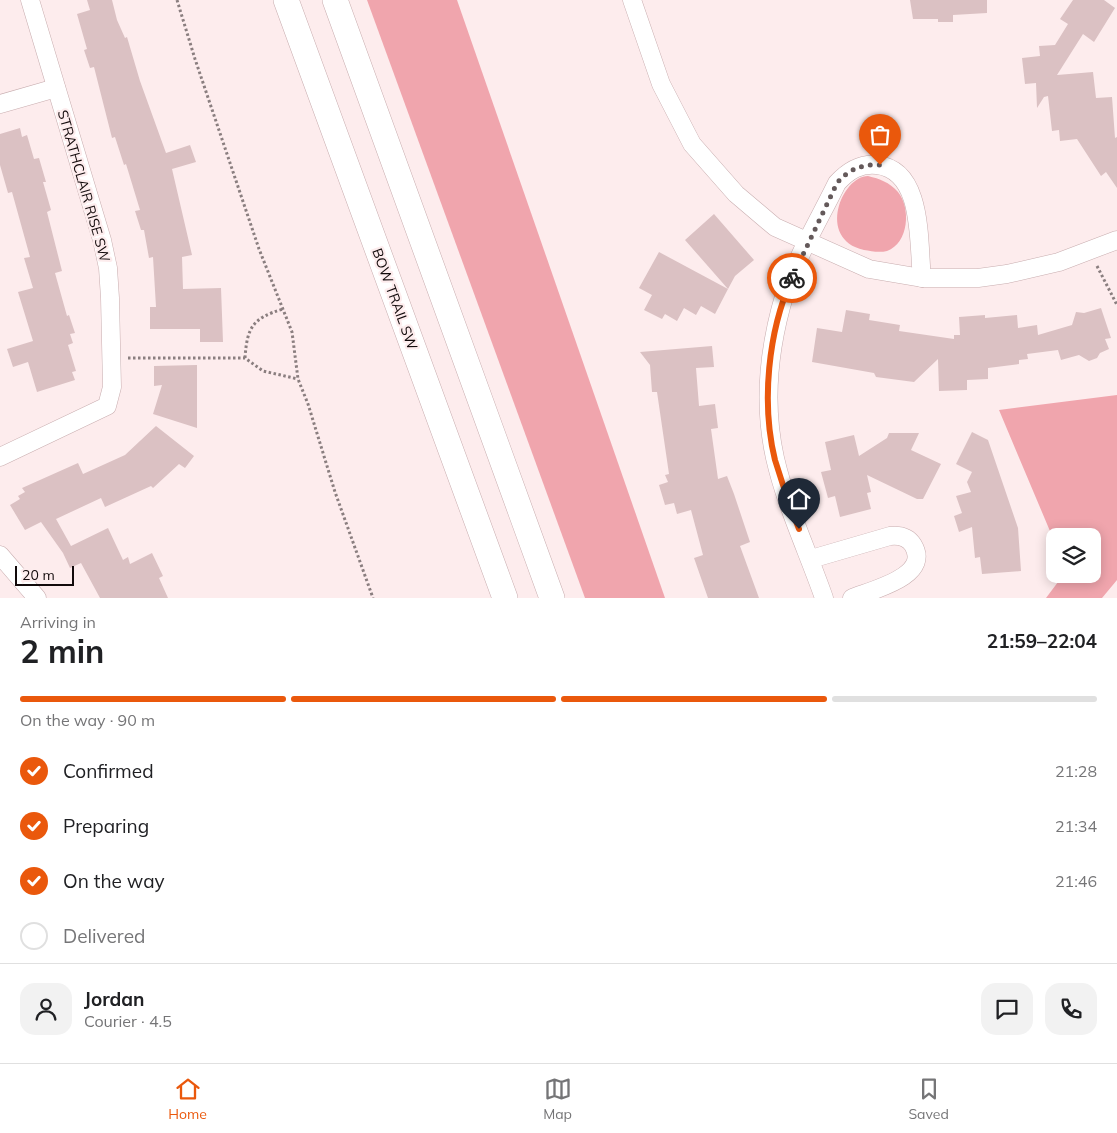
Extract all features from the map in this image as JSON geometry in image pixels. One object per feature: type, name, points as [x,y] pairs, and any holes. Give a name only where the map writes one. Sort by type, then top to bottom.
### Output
[{"type":"main road","name":"BOW TRAIL SW","points":[[286,0],[505,598]]},
{"type":"main road","points":[[335,0],[552,598]]},
{"type":"street","name":"STRATHCLAIR RISE SW","points":[[0,457],[107,406],[112,387],[108,268],[102,240],[30,0]]},
{"type":"street","points":[[632,0],[661,84],[692,144],[736,194],[775,227],[869,269],[922,278],[978,278],[1007,274],[1059,262],[1117,240]]},
{"type":"street","points":[[0,104],[56,88]]},
{"type":"street","points":[[824,598],[787,498],[775,458],[770,420],[769,379],[774,335],[786,291],[837,183],[844,175],[861,166],[880,165],[890,168],[905,180],[913,197],[922,278]]},
{"type":"street","points":[[811,559],[890,536],[902,536],[912,543],[917,555],[916,563],[908,575],[852,598]]},
{"type":"street","points":[[0,555],[37,598]]},
{"type":"path","points":[[177,0],[195,59],[260,249],[292,332],[298,379],[308,404],[334,492],[373,598]]},
{"type":"path","points":[[1091,251],[1117,305]]},
{"type":"path","points":[[245,358],[247,337],[254,324],[267,314],[283,309]]},
{"type":"path","points":[[110,361],[128,358],[245,358],[263,371],[298,379]]},
{"type":"shaded area","points":[[367,0],[457,0],[665,598],[585,598]]},
{"type":"shaded area","points":[[868,176],[888,183],[898,192],[905,207],[906,224],[904,233],[900,241],[887,251],[864,250],[849,244],[841,234],[837,222],[838,209],[850,186],[858,179]]},
{"type":"shaded area","points":[[1117,395],[1117,580],[1102,598],[1046,598],[1057,583],[1101,583],[1101,528],[1049,528],[999,410]]},
{"type":"building","points":[[87,0],[112,0],[117,20],[125,38],[127,37],[140,81],[166,153],[190,145],[196,162],[172,169],[192,255],[182,257],[183,289],[221,288],[223,342],[200,342],[200,329],[150,329],[150,307],[156,307],[153,257],[149,258],[144,230],[141,230],[135,211],[140,210],[126,164],[124,165],[115,137],[112,138],[94,67],[90,68],[84,50],[87,49],[77,14],[90,10]]},
{"type":"building","points":[[910,0],[987,0],[987,13],[953,15],[953,22],[938,22],[938,19],[913,19]]},
{"type":"building","points":[[1073,0],[1104,0],[1115,8],[1094,42],[1083,34],[1057,75],[1093,72],[1096,98],[1112,97],[1115,138],[1117,137],[1117,188],[1106,172],[1101,176],[1077,139],[1060,141],[1059,130],[1052,131],[1048,96],[1044,97],[1037,108],[1036,83],[1025,84],[1022,58],[1040,56],[1039,46],[1055,45],[1068,24],[1060,19]]},
{"type":"building","points":[[20,128],[22,137],[27,135],[34,159],[39,158],[46,182],[43,182],[51,210],[47,212],[62,271],[55,273],[67,316],[69,315],[75,333],[70,334],[73,343],[68,345],[76,371],[72,372],[75,380],[37,392],[28,362],[13,367],[7,349],[33,341],[18,292],[33,288],[24,258],[30,257],[12,192],[8,193],[0,165],[0,134]]},
{"type":"building","points":[[714,214],[754,260],[735,276],[728,289],[685,240]]},
{"type":"building","points":[[659,252],[728,289],[715,314],[701,306],[696,315],[684,308],[677,321],[665,314],[662,319],[644,310],[652,295],[639,288]]},
{"type":"building","points":[[1101,308],[1111,338],[1105,339],[1109,349],[1100,353],[1097,358],[1089,361],[1079,355],[1061,360],[1058,350],[1027,354],[1028,359],[1019,360],[1019,364],[988,368],[988,379],[967,380],[967,390],[939,391],[938,359],[914,382],[876,377],[874,373],[812,362],[817,328],[842,332],[846,310],[870,314],[869,320],[900,325],[899,331],[954,339],[954,335],[960,335],[959,317],[985,315],[985,318],[1017,315],[1018,328],[1037,325],[1038,335],[1072,325],[1076,312],[1084,313]]},
{"type":"building","points":[[712,346],[714,367],[696,368],[699,406],[715,404],[718,428],[711,429],[718,479],[727,476],[734,494],[750,542],[740,546],[759,598],[708,598],[694,558],[703,555],[691,510],[677,514],[674,503],[665,505],[659,485],[668,482],[665,475],[669,474],[657,392],[652,392],[650,365],[640,352]]},
{"type":"building","points":[[197,365],[197,428],[153,414],[162,385],[154,386],[154,366]]},
{"type":"building","points":[[156,426],[194,456],[185,468],[179,464],[153,488],[151,486],[105,507],[101,498],[56,519],[71,546],[108,528],[123,560],[128,557],[130,564],[152,553],[163,576],[159,578],[168,598],[100,598],[81,563],[70,568],[63,553],[41,522],[25,530],[10,505],[20,499],[18,496],[25,492],[22,488],[78,463],[83,474],[125,455]]},
{"type":"building","points":[[972,432],[988,440],[1018,528],[1021,571],[982,574],[980,557],[975,558],[972,527],[959,532],[954,516],[962,513],[956,496],[971,492],[967,482],[972,472],[956,464]]},
{"type":"building","points":[[889,433],[919,433],[911,450],[941,464],[923,499],[917,499],[867,475],[871,492],[867,493],[871,509],[840,517],[835,496],[828,498],[821,472],[831,470],[825,442],[854,435],[859,456],[887,438]]},
{"type":"way so far","points":[[792,278],[837,183],[844,175],[861,166],[880,165]]},
{"type":"route","points":[[792,278],[786,291],[774,335],[769,379],[770,420],[775,458],[799,529]]}]
